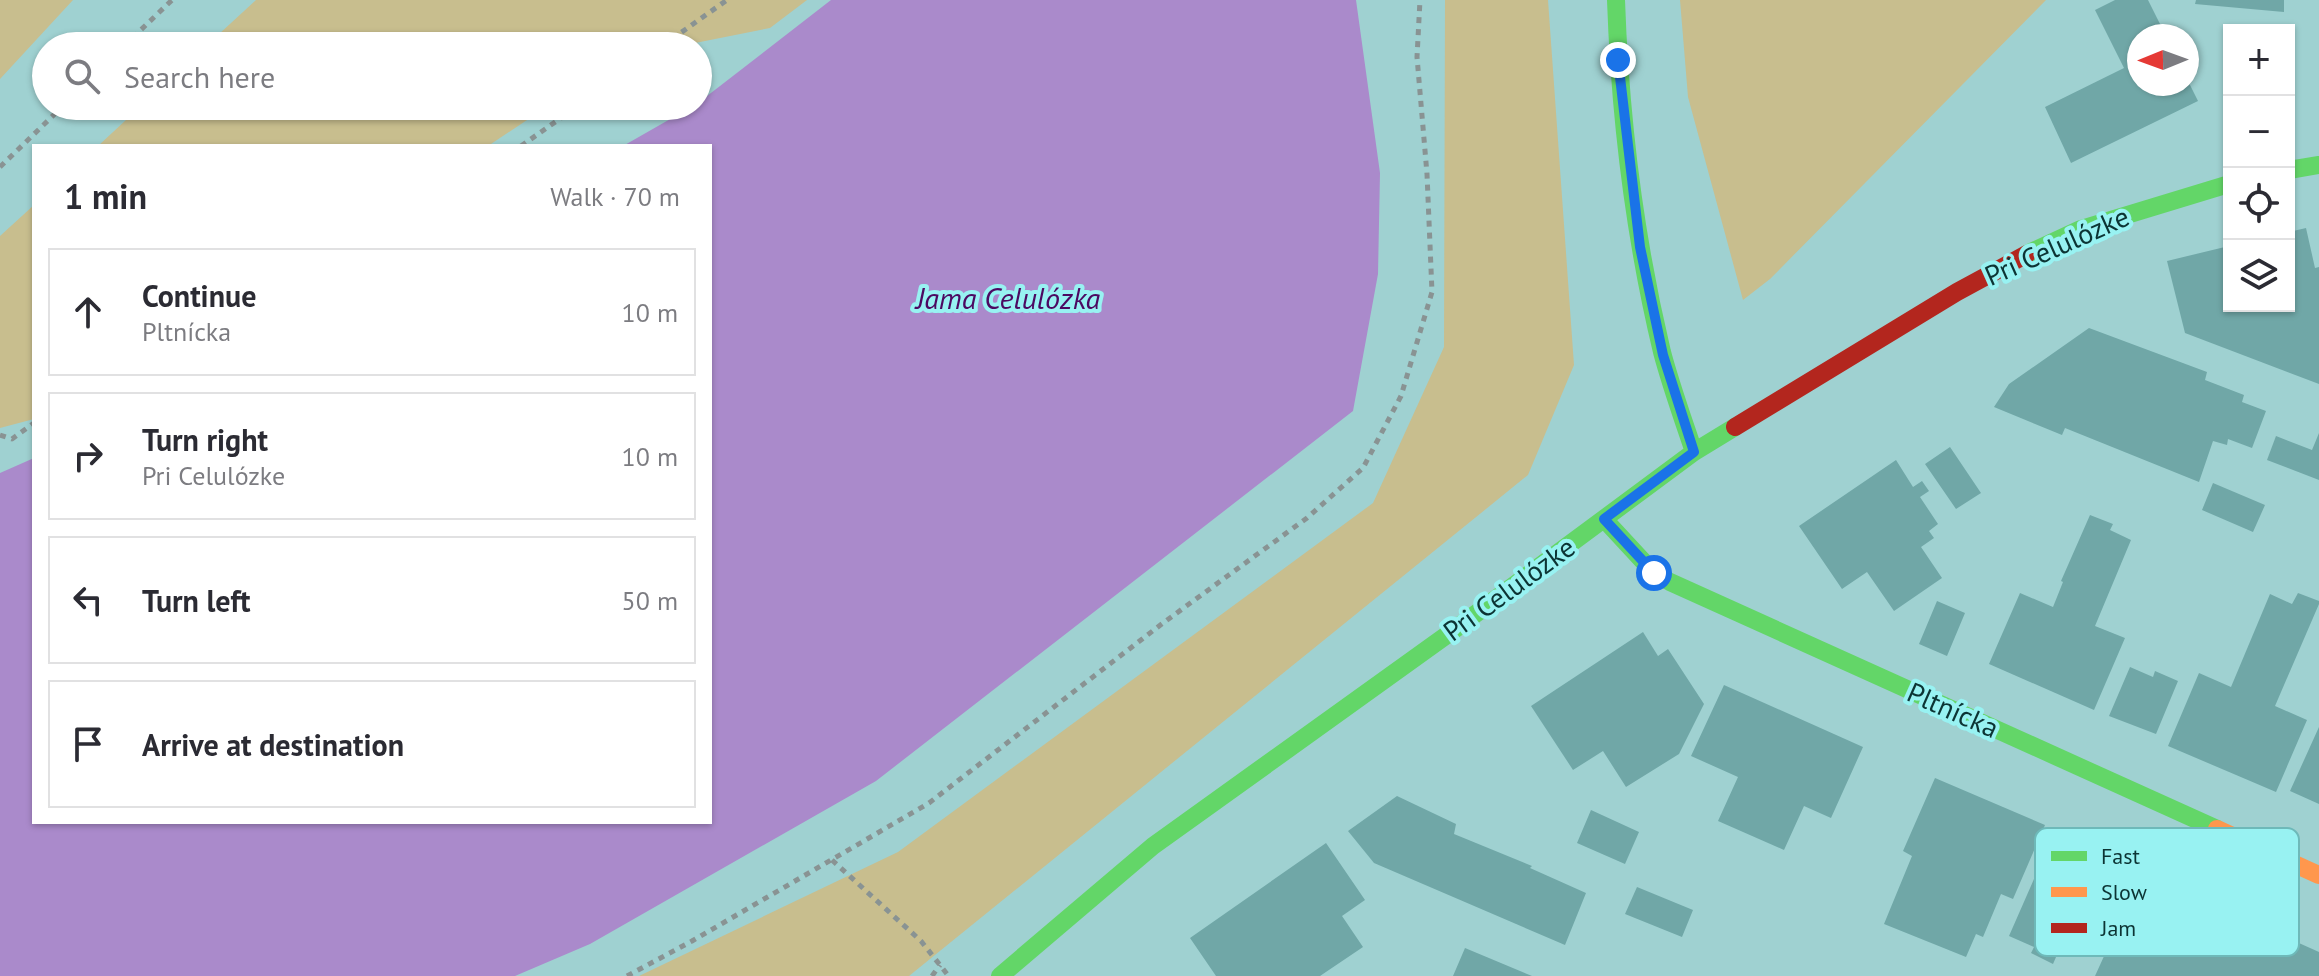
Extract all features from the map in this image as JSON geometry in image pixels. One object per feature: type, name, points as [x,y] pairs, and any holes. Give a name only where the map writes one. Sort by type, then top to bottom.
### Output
[{"type":"street","points":[[1616,0],[1618,60],[1640,247],[1663,355],[1694,452]]},
{"type":"street","points":[[2295,169],[2319,165]]},
{"type":"street","name":"Pri Celulózke","points":[[1000,976],[1153,846],[1694,452],[1957,292],[2032,251],[2081,229],[2223,186]]},
{"type":"street","name":"Pltnícka","points":[[1604,519],[1654,573],[1670,582],[2215,828]]},
{"type":"street","name":"Pltnícka","points":[[2299,866],[2319,875]]},
{"type":"path","points":[[139,32],[172,0]]},
{"type":"path","points":[[682,32],[727,0]]},
{"type":"path","points":[[627,976],[929,803],[1163,623],[1307,518],[1363,468],[1401,396],[1432,292],[1427,174],[1417,57],[1420,0]]},
{"type":"path","points":[[0,167],[49,120]]},
{"type":"path","points":[[524,144],[558,120]]},
{"type":"path","points":[[0,435],[12,439],[32,424]]},
{"type":"path","points":[[832,860],[921,941],[949,976]]},
{"type":"path","points":[[932,976],[940,965]]},
{"type":"shaded area","points":[[0,0],[73,0],[43,32],[32,32],[32,44],[0,79]]},
{"type":"shaded area","points":[[256,0],[807,0],[770,28],[712,40],[712,32],[221,32]]},
{"type":"shaded area","points":[[1445,0],[1548,0],[1574,365],[1528,475],[909,976],[639,976],[898,852],[1373,503],[1444,347]]},
{"type":"shaded area","points":[[1680,0],[2046,0],[1770,279],[1743,300],[1688,97]]},
{"type":"shaded area","points":[[126,120],[527,120],[491,144],[100,144]]},
{"type":"shaded area","points":[[32,207],[32,420],[0,428],[0,236]]},
{"type":"water","name":"Jama Celulózka","points":[[831,0],[1356,0],[1380,173],[1378,274],[1353,411],[876,781],[590,944],[515,976],[0,976],[0,473],[32,459],[32,824],[712,824],[712,144],[626,144],[668,120],[712,120],[712,92]]},
{"type":"building","points":[[2115,0],[2148,0],[2160,24],[2127,24],[2127,96],[2196,96],[2198,101],[2071,163],[2045,107],[2124,68],[2095,10]]},
{"type":"building","points":[[2196,0],[2284,0],[2284,12],[2195,4]]},
{"type":"building","points":[[2306,228],[2315,268],[2319,267],[2319,384],[2185,333],[2167,261],[2223,247],[2223,312],[2295,312],[2295,231]]},
{"type":"building","points":[[2089,328],[2207,372],[2205,380],[2244,395],[2242,402],[2266,411],[2252,448],[2228,439],[2227,445],[2213,441],[2199,482],[2065,428],[2062,435],[1994,407],[2009,384]]},
{"type":"building","points":[[2319,433],[2319,480],[2267,460],[2276,436],[2312,450]]},
{"type":"building","points":[[1950,447],[1981,493],[1956,509],[1925,464]]},
{"type":"building","points":[[1896,460],[1913,487],[1922,481],[1929,491],[1920,497],[1938,524],[1929,531],[1934,538],[1921,547],[1942,578],[1894,611],[1867,572],[1842,589],[1799,526]]},
{"type":"building","points":[[2213,483],[2265,505],[2253,532],[2202,510]]},
{"type":"building","points":[[2090,515],[2113,524],[2110,530],[2131,540],[2095,626],[2125,638],[2094,710],[1989,664],[2020,593],[2053,607]]},
{"type":"building","points":[[2298,593],[2319,601],[2319,604],[2275,706],[2307,720],[2276,792],[2168,746],[2199,673],[2231,687],[2270,594],[2292,604]]},
{"type":"building","points":[[1937,601],[1965,613],[1947,656],[1919,644]]},
{"type":"building","points":[[1643,632],[1658,656],[1668,649],[1704,704],[1679,754],[1626,787],[1603,751],[1573,770],[1531,706]]},
{"type":"building","points":[[2130,667],[2153,677],[2155,671],[2178,681],[2156,734],[2109,716]]},
{"type":"building","points":[[1724,685],[1863,747],[1831,818],[1804,806],[1784,850],[1718,821],[1738,777],[1691,756]]},
{"type":"building","points":[[2319,727],[2319,804],[2290,791]]},
{"type":"building","points":[[1935,778],[2045,825],[2044,828],[2035,828],[2035,848],[2013,899],[2001,894],[1983,937],[1976,934],[1966,957],[1884,924],[1912,856],[1903,851]]},
{"type":"building","points":[[1397,796],[1456,824],[1454,834],[1532,866],[1530,868],[1586,893],[1565,945],[1374,863],[1348,831]]},
{"type":"building","points":[[1591,810],[1639,832],[1625,864],[1577,843]]},
{"type":"building","points":[[1326,843],[1365,900],[1342,916],[1363,947],[1320,976],[1216,976],[1190,938]]},
{"type":"building","points":[[2035,877],[2035,955],[2031,953],[2034,947],[2009,936]]},
{"type":"building","points":[[1637,887],[1693,910],[1682,937],[1625,914]]},
{"type":"building","points":[[2299,943],[2319,952],[2319,976],[2095,976],[2104,956],[2299,956]]},
{"type":"building","points":[[1465,948],[1532,976],[1453,976]]},
{"type":"building","points":[[2037,956],[2056,956],[2053,964]]},
{"type":"traffic: fast","points":[[1616,0],[1625,133],[1644,266],[1662,352],[1694,452]]},
{"type":"traffic: fast","points":[[2295,169],[2319,165]]},
{"type":"traffic: fast","points":[[2027,254],[2081,229],[2223,186]]},
{"type":"traffic: fast","points":[[1000,976],[1153,846],[1458,627],[1694,452],[1735,427]]},
{"type":"traffic: fast","points":[[1604,519],[1654,573],[1670,582],[2215,828]]},
{"type":"traffic: slow","points":[[2299,866],[2319,875]]},
{"type":"traffic: jam","points":[[1735,427],[1957,292],[2027,254]]},
{"type":"route","points":[[1618,60],[1640,247],[1663,355],[1694,452],[1604,519],[1654,573]]}]
